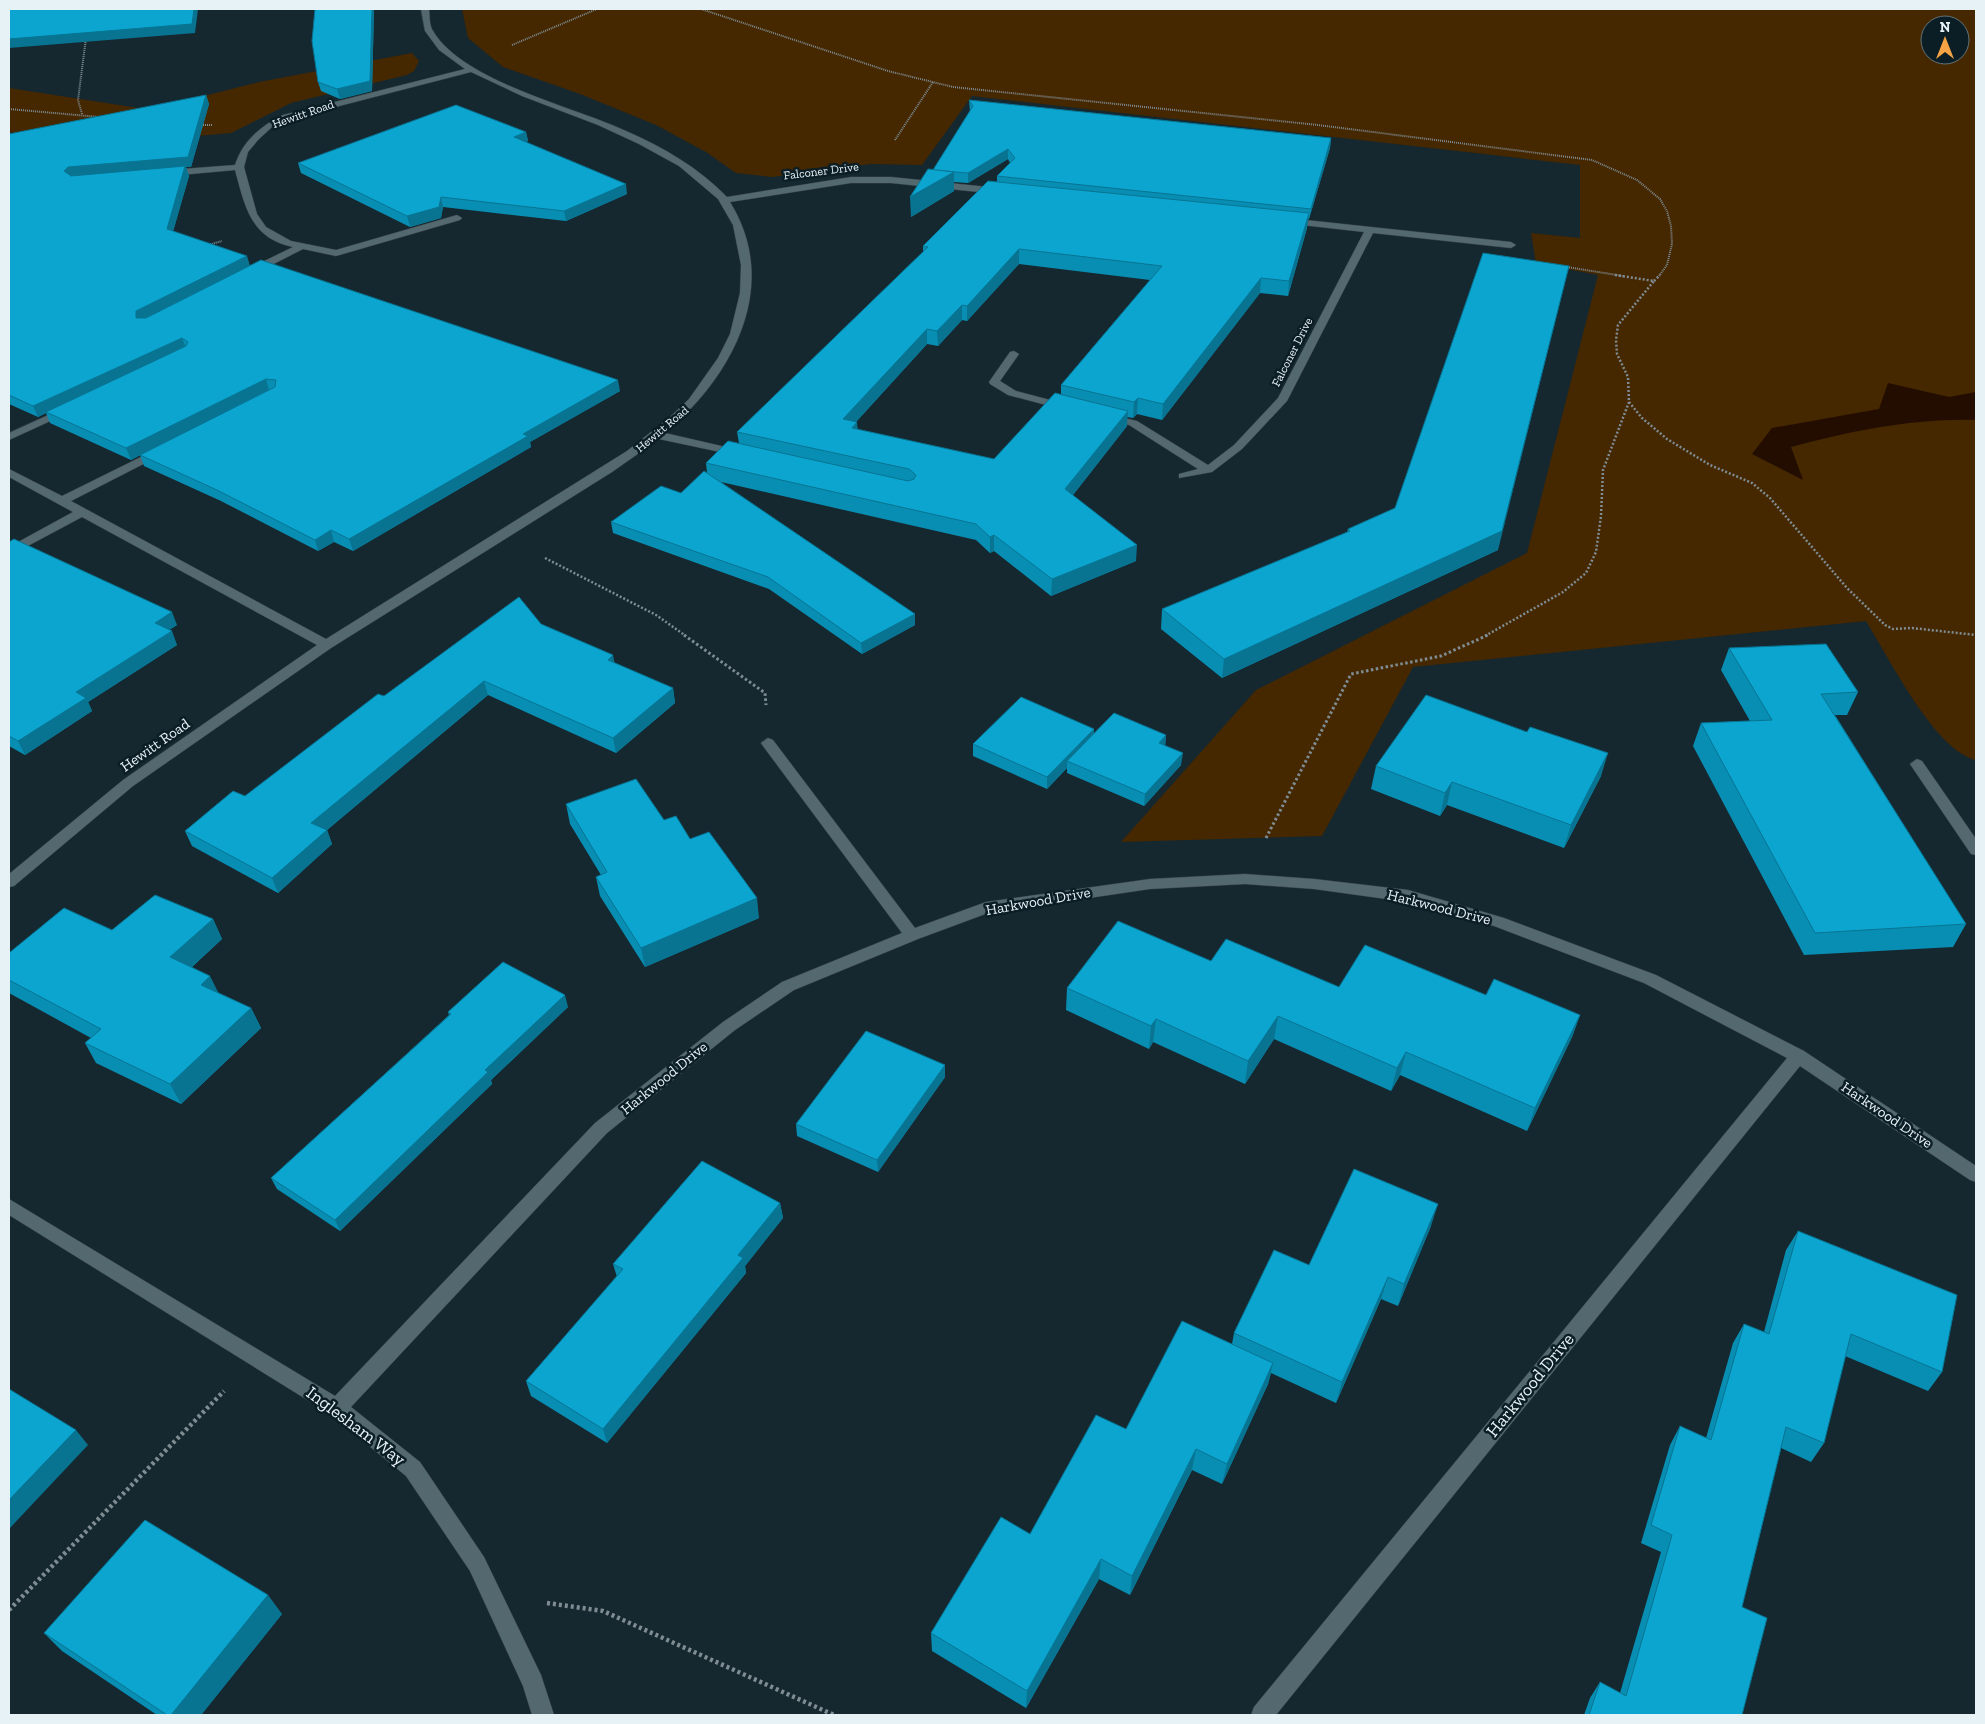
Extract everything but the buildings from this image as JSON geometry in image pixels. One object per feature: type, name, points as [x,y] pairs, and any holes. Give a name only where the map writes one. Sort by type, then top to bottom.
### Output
[{"type":"street","name":"Hewitt Road","points":[[9,882],[128,783],[326,645],[608,470],[658,435],[685,411],[707,386],[724,359],[740,320],[746,294],[745,247],[725,200],[683,165],[654,148],[601,123],[553,106],[468,68],[449,56],[428,34],[425,26],[425,9]]},
{"type":"street","name":"Hewitt Road","points":[[240,167],[244,151],[269,125],[324,106],[468,68]]},
{"type":"street","points":[[162,174],[240,167],[252,214],[263,229],[288,243],[336,253],[457,218]]},
{"type":"street","name":"Falconer Drive","points":[[725,200],[851,180],[1008,192]]},
{"type":"street","points":[[1272,220],[1511,245]]},
{"type":"street","name":"Falconer Drive","points":[[1184,476],[1208,470],[1238,447],[1283,399],[1370,230]]},
{"type":"street","points":[[241,277],[302,246]]},
{"type":"street","points":[[1014,354],[995,378],[994,382],[1012,393],[1078,410]]},
{"type":"street","points":[[9,437],[79,403]]},
{"type":"street","points":[[1096,414],[1133,424],[1208,470]]},
{"type":"street","points":[[658,435],[755,456]]},
{"type":"street","points":[[61,501],[168,448]]},
{"type":"street","points":[[9,472],[326,645]]},
{"type":"street","points":[[9,552],[82,512]]},
{"type":"street","points":[[768,743],[912,935]]},
{"type":"street","points":[[1917,764],[1976,850]]},
{"type":"street","name":"Harkwood Drive","points":[[338,1408],[601,1128],[729,1026],[788,986],[912,935],[986,908],[1150,884],[1245,879],[1314,884],[1408,896],[1499,922],[1650,979],[1798,1056],[1976,1175]]},
{"type":"street","name":"Harkwood Drive","points":[[1262,1715],[1798,1056]]},
{"type":"street","name":"Inglesham Way","points":[[9,1206],[338,1408],[413,1469],[476,1564],[533,1683],[543,1715]]},
{"type":"path","points":[[468,68],[597,9]]},
{"type":"path","points":[[701,9],[888,71],[953,87],[1318,125],[1592,160],[1614,168],[1649,188],[1662,203],[1669,215],[1672,231],[1670,260],[1663,273],[1654,281],[1618,326],[1617,354],[1628,377],[1629,402],[1603,470],[1601,516],[1596,552],[1586,573],[1563,592],[1493,633],[1441,656],[1351,674],[1245,879]]},
{"type":"path","points":[[82,114],[78,100],[87,33]]},
{"type":"path","points":[[868,180],[933,82]]},
{"type":"path","points":[[9,109],[101,117]]},
{"type":"path","points":[[194,125],[269,125]]},
{"type":"path","points":[[207,245],[263,229]]},
{"type":"path","points":[[1511,245],[1546,264],[1654,281]]},
{"type":"path","points":[[1629,402],[1642,418],[1667,440],[1710,465],[1752,483],[1770,498],[1847,588],[1885,624],[1893,629],[1912,628],[1976,635]]},
{"type":"path","points":[[502,536],[656,615],[765,693],[768,743]]},
{"type":"path","points":[[9,1610],[256,1358]]},
{"type":"path","points":[[492,1595],[603,1611],[834,1715]]},
{"type":"shaded area","points":[[462,9],[1976,9],[1976,760],[1960,753],[1929,722],[1900,679],[1866,621],[1413,667],[1322,836],[1121,842],[1256,690],[1527,553],[1598,275],[1536,263],[1531,233],[1580,238],[1580,165],[972,96],[922,165],[871,164],[772,177],[736,173],[706,152],[656,125],[580,94],[503,67],[468,38]]},
{"type":"shaded area","points":[[412,53],[419,61],[414,71],[407,75],[291,103],[231,133],[139,141],[37,137],[9,132],[9,88],[158,111],[204,96],[259,82]]},
{"type":"shaded area","points":[[1888,383],[1949,397],[1976,392],[1976,420],[1906,423],[1836,436],[1791,447],[1803,480],[1752,454],[1772,428],[1879,409]]}]
